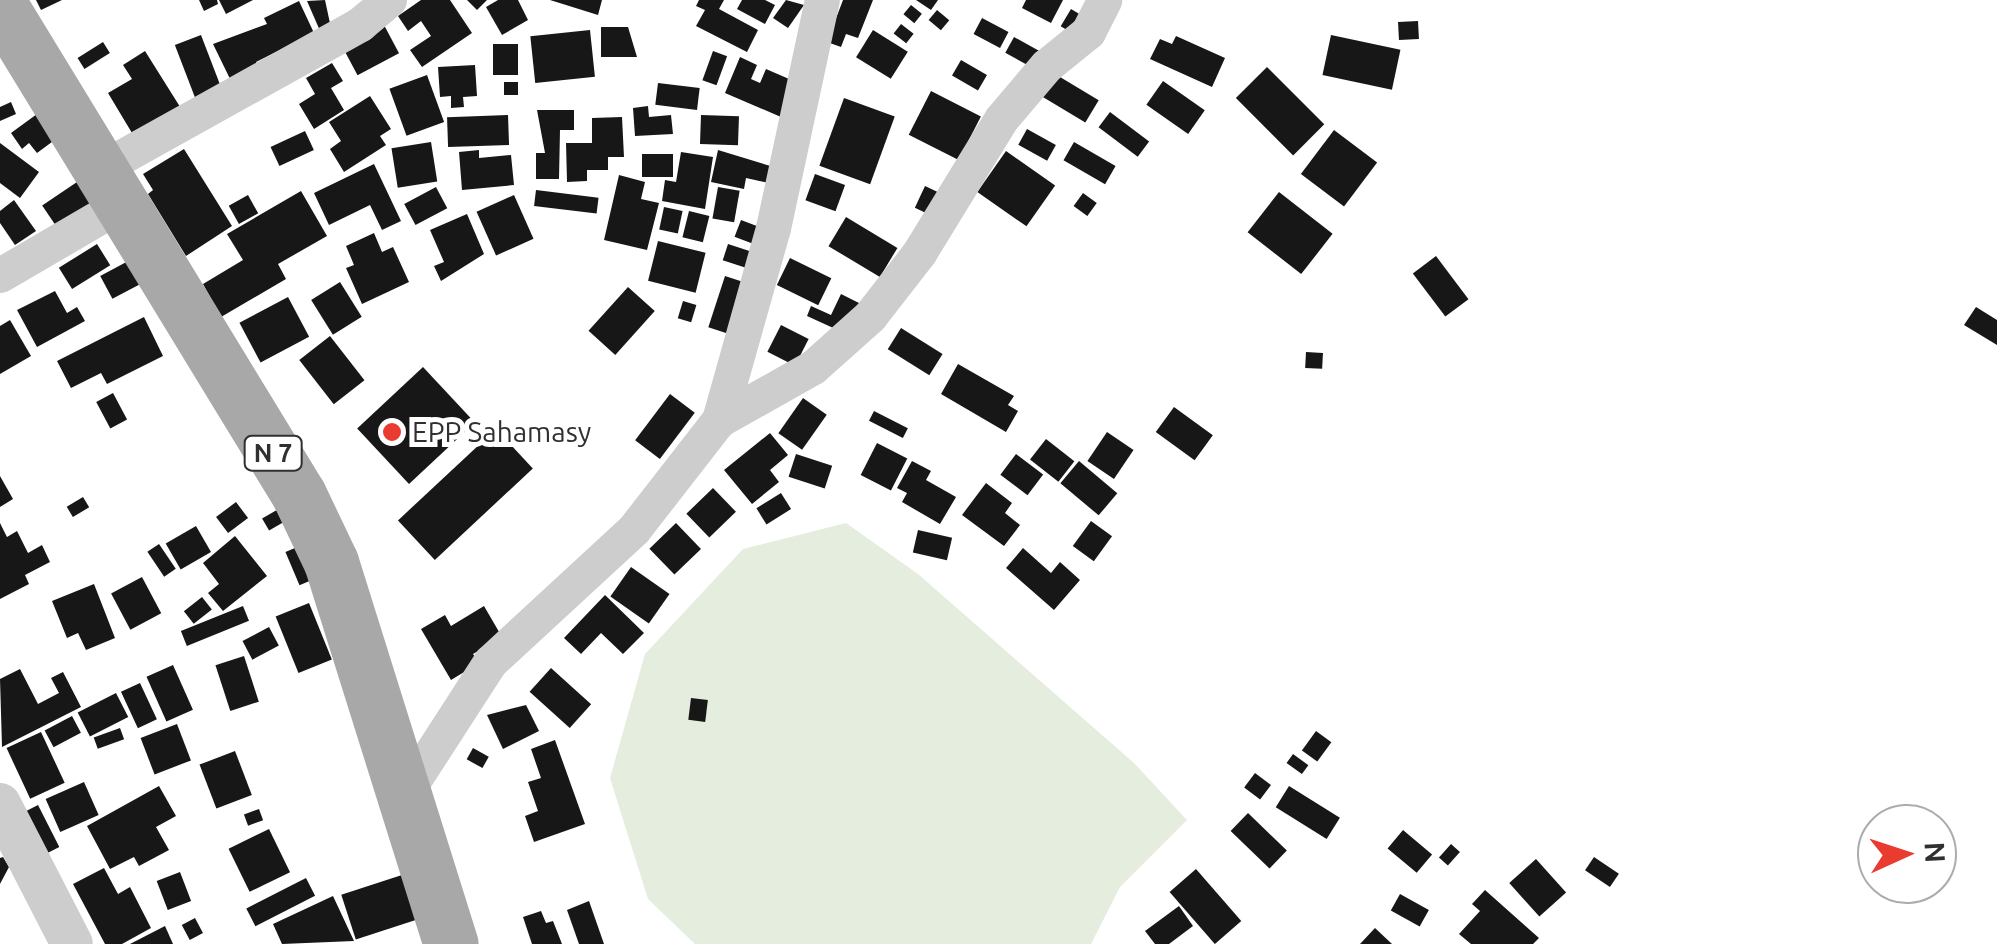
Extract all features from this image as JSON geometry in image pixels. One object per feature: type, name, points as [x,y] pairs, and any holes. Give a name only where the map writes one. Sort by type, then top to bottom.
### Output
[{"type":"main road","name":"N 7","points":[[0,5],[108,188],[299,495],[330,562],[451,944]]},
{"type":"street","points":[[0,275],[108,188],[360,24],[389,0]]},
{"type":"street","points":[[406,792],[490,662],[634,529],[719,420],[774,228],[822,0]]},
{"type":"street","points":[[719,420],[813,368],[870,316],[919,252],[1001,119],[1046,66],[1088,32],[1104,0]]},
{"type":"street","points":[[0,804],[72,944]]},
{"type":"green space","points":[[846,523],[918,574],[1134,763],[1187,820],[1120,887],[1091,944],[695,944],[648,899],[610,778],[645,654],[743,549]]},
{"type":"building","points":[[36,0],[62,0],[41,10]]},
{"type":"building","points":[[199,0],[217,0],[218,4],[204,11]]},
{"type":"building","points":[[219,0],[253,0],[226,14]]},
{"type":"building","points":[[325,0],[331,28],[321,33],[307,1]]},
{"type":"building","points":[[421,0],[450,0],[472,33],[422,67],[410,50],[431,36],[421,21],[408,31],[398,16]]},
{"type":"building","points":[[467,0],[487,0],[477,10]]},
{"type":"building","points":[[498,0],[518,0],[528,20],[502,35],[486,7]]},
{"type":"building","points":[[550,0],[602,0],[598,15]]},
{"type":"building","points":[[699,0],[724,0],[719,9],[758,30],[747,52],[696,26],[705,10],[696,6]]},
{"type":"building","points":[[742,0],[765,0],[775,5],[765,24],[737,9]]},
{"type":"building","points":[[786,0],[804,5],[788,28],[773,18]]},
{"type":"building","points":[[843,0],[873,0],[858,38],[846,34],[841,47],[827,42]]},
{"type":"building","points":[[916,0],[938,0],[931,10]]},
{"type":"building","points":[[1026,0],[1063,0],[1051,23],[1022,8]]},
{"type":"building","points":[[299,1],[314,33],[256,62],[261,72],[233,85],[213,44],[267,24],[264,18]]},
{"type":"building","points":[[911,5],[922,14],[914,23],[903,14]]},
{"type":"building","points":[[1071,9],[1086,18],[1075,35],[1061,26]]},
{"type":"building","points":[[937,10],[949,20],[941,30],[929,20]]},
{"type":"building","points":[[982,18],[1008,32],[1000,48],[974,34]]},
{"type":"building","points":[[1418,21],[1419,39],[1399,40],[1398,22]]},
{"type":"building","points":[[901,24],[914,34],[906,43],[894,33]]},
{"type":"building","points":[[384,25],[399,53],[358,75],[343,47]]},
{"type":"building","points":[[601,27],[628,27],[637,57],[601,57]]},
{"type":"building","points":[[590,30],[595,77],[535,83],[530,36]]},
{"type":"building","points":[[873,30],[908,52],[891,79],[856,57]]},
{"type":"building","points":[[201,35],[223,92],[197,102],[175,45]]},
{"type":"building","points":[[1331,35],[1400,50],[1392,90],[1322,75]]},
{"type":"building","points":[[1176,36],[1225,58],[1212,87],[1150,59],[1160,39],[1172,44]]},
{"type":"building","points":[[1014,37],[1039,51],[1031,67],[1005,53]]},
{"type":"building","points":[[103,42],[110,53],[84,69],[78,58]]},
{"type":"building","points":[[493,44],[518,44],[518,75],[493,75]]},
{"type":"building","points":[[145,51],[182,110],[135,138],[108,93],[132,79],[123,65]]},
{"type":"building","points":[[713,51],[727,56],[716,85],[702,80]]},
{"type":"building","points":[[740,57],[757,65],[751,79],[760,83],[766,69],[796,82],[781,117],[725,93]]},
{"type":"building","points":[[961,60],[987,75],[978,91],[952,76]]},
{"type":"building","points":[[332,63],[343,81],[331,88],[344,110],[314,129],[299,104],[315,94],[306,78]]},
{"type":"building","points":[[475,65],[477,96],[463,97],[464,107],[451,108],[451,96],[440,97],[438,67]]},
{"type":"building","points":[[1267,67],[1324,124],[1293,155],[1236,98]]},
{"type":"building","points":[[1055,74],[1099,100],[1085,123],[1042,96]]},
{"type":"building","points":[[427,75],[444,122],[407,136],[389,89]]},
{"type":"building","points":[[1163,81],[1205,110],[1188,134],[1146,105]]},
{"type":"building","points":[[504,82],[518,82],[518,95],[504,95]]},
{"type":"building","points":[[658,83],[700,88],[697,110],[655,105]]},
{"type":"building","points":[[931,91],[981,116],[959,160],[909,135]]},
{"type":"building","points":[[370,96],[391,129],[380,136],[386,145],[344,172],[330,149],[341,141],[329,122]]},
{"type":"building","points":[[844,98],[895,116],[870,184],[819,166]]},
{"type":"building","points":[[11,102],[16,114],[0,121],[0,107]]},
{"type":"building","points":[[648,106],[649,117],[671,115],[673,134],[635,136],[633,108]]},
{"type":"building","points":[[537,110],[574,110],[574,130],[560,130],[559,179],[536,179],[536,153],[545,153]]},
{"type":"building","points":[[1110,112],[1149,141],[1138,157],[1099,127]]},
{"type":"building","points":[[37,114],[56,139],[37,153],[29,143],[22,149],[11,133]]},
{"type":"building","points":[[508,115],[509,145],[448,147],[447,117]]},
{"type":"building","points":[[701,115],[739,116],[738,145],[700,144]]},
{"type":"building","points":[[622,117],[624,157],[608,157],[608,170],[587,170],[587,181],[567,182],[566,143],[592,143],[592,118]]},
{"type":"building","points":[[1027,129],[1056,145],[1047,161],[1018,145]]},
{"type":"building","points":[[1334,130],[1377,162],[1344,206],[1301,174]]},
{"type":"building","points":[[305,131],[314,150],[279,166],[271,147]]},
{"type":"building","points":[[431,142],[437,182],[398,188],[391,148]]},
{"type":"building","points":[[1074,142],[1116,166],[1105,184],[1064,160]]},
{"type":"building","points":[[0,143],[39,172],[20,198],[0,183]]},
{"type":"building","points":[[184,149],[232,226],[186,256],[148,194],[153,190],[143,174]]},
{"type":"building","points":[[479,150],[479,158],[511,155],[514,185],[462,190],[459,152]]},
{"type":"building","points":[[718,150],[777,168],[773,184],[746,178],[744,189],[711,182]]},
{"type":"building","points":[[1006,151],[1055,185],[1026,226],[977,192]]},
{"type":"building","points":[[681,152],[713,157],[705,209],[662,201],[665,180],[676,182]]},
{"type":"building","points":[[642,154],[673,154],[673,177],[642,177]]},
{"type":"building","points":[[374,164],[401,221],[382,230],[370,205],[329,225],[314,193]]},
{"type":"building","points":[[815,174],[845,185],[835,211],[805,200]]},
{"type":"building","points":[[619,175],[645,182],[641,199],[659,203],[647,250],[604,240]]},
{"type":"building","points":[[77,182],[95,209],[60,232],[42,205]]},
{"type":"building","points":[[925,186],[938,192],[928,214],[915,208]]},
{"type":"building","points":[[436,187],[447,208],[415,225],[404,204]]},
{"type":"building","points":[[718,187],[740,191],[734,222],[712,219]]},
{"type":"building","points":[[536,190],[599,198],[597,214],[534,206]]},
{"type":"building","points":[[301,191],[327,236],[278,264],[286,279],[221,317],[203,284],[243,260],[227,234]]},
{"type":"building","points":[[1279,192],[1333,234],[1301,274],[1248,232]]},
{"type":"building","points":[[1083,193],[1097,203],[1087,216],[1074,206]]},
{"type":"building","points":[[248,195],[258,213],[239,224],[229,206]]},
{"type":"building","points":[[514,195],[534,239],[496,256],[477,212]]},
{"type":"building","points":[[14,200],[36,231],[15,245],[0,223],[0,211]]},
{"type":"building","points":[[664,207],[683,211],[678,233],[659,229]]},
{"type":"building","points":[[689,211],[709,216],[703,242],[682,237]]},
{"type":"building","points":[[467,214],[484,254],[441,281],[434,266],[444,262],[430,230]]},
{"type":"building","points":[[846,217],[897,248],[880,277],[828,246]]},
{"type":"building","points":[[741,220],[759,227],[752,244],[735,237]]},
{"type":"building","points":[[374,233],[382,252],[393,247],[409,282],[362,304],[346,268],[354,265],[346,246]]},
{"type":"building","points":[[658,241],[706,253],[696,293],[648,281]]},
{"type":"building","points":[[97,244],[110,265],[72,289],[59,268]]},
{"type":"building","points":[[728,244],[756,253],[750,269],[723,260]]},
{"type":"building","points":[[1436,256],[1468,299],[1445,317],[1413,273]]},
{"type":"building","points":[[790,258],[831,278],[818,305],[777,285]]},
{"type":"building","points":[[132,259],[144,282],[112,299],[100,276]]},
{"type":"building","points":[[725,276],[749,284],[732,335],[708,327]]},
{"type":"building","points":[[340,282],[362,317],[333,335],[311,300]]},
{"type":"building","points":[[628,287],[655,311],[615,355],[589,331]]},
{"type":"building","points":[[55,291],[67,313],[77,307],[85,321],[37,347],[17,310]]},
{"type":"building","points":[[841,294],[861,304],[842,332],[807,316],[811,306],[831,315]]},
{"type":"building","points":[[288,297],[309,337],[261,363],[239,323]]},
{"type":"building","points":[[683,301],[696,305],[691,322],[678,318]]},
{"type":"building","points":[[1976,307],[1997,320],[1997,345],[1964,325]]},
{"type":"building","points":[[144,317],[163,356],[107,384],[101,373],[71,388],[57,361]]},
{"type":"building","points":[[10,320],[31,356],[0,374],[0,326]]},
{"type":"building","points":[[781,325],[809,339],[795,366],[767,352]]},
{"type":"building","points":[[901,328],[943,354],[929,375],[888,349]]},
{"type":"building","points":[[330,336],[364,380],[334,404],[299,360]]},
{"type":"building","points":[[1306,352],[1323,353],[1322,369],[1305,368]]},
{"type":"building","points":[[958,364],[1014,396],[1008,405],[1018,411],[1006,432],[941,394]]},
{"type":"building","points":[[423,367],[475,423],[409,484],[357,428]]},
{"type":"building","points":[[113,393],[127,419],[110,428],[96,402]]},
{"type":"building","points":[[670,394],[695,413],[660,459],[635,440]]},
{"type":"building","points":[[803,398],[827,415],[802,450],[778,433]]},
{"type":"building","points":[[1174,407],[1213,435],[1195,460],[1156,432]]},
{"type":"building","points":[[874,411],[908,428],[903,438],[869,421]]},
{"type":"building","points":[[496,429],[533,468],[435,560],[398,520]]},
{"type":"building","points":[[1107,432],[1134,450],[1114,479],[1087,461]]},
{"type":"building","points":[[770,433],[788,455],[770,470],[779,482],[752,504],[724,470]]},
{"type":"building","points":[[1046,439],[1074,461],[1058,482],[1030,459]]},
{"type":"building","points":[[877,443],[907,458],[891,491],[861,475]]},
{"type":"building","points":[[796,454],[832,466],[825,489],[789,477]]},
{"type":"building","points":[[1016,454],[1043,474],[1028,495],[1000,475]]},
{"type":"building","points":[[912,461],[931,471],[926,480],[956,497],[940,524],[902,502],[907,493],[897,488]]},
{"type":"building","points":[[1079,461],[1117,493],[1099,515],[1060,483]]},
{"type":"building","points":[[0,476],[13,499],[0,507]]},
{"type":"building","points":[[986,483],[1012,503],[1005,513],[1020,525],[1004,546],[962,515]]},
{"type":"building","points":[[713,488],[736,512],[709,537],[686,514]]},
{"type":"building","points":[[781,493],[791,509],[766,524],[756,508]]},
{"type":"building","points":[[83,497],[89,507],[73,517],[67,507]]},
{"type":"building","points":[[236,502],[248,518],[228,533],[216,517]]},
{"type":"building","points":[[282,507],[289,519],[269,531],[262,518]]},
{"type":"building","points":[[1091,521],[1112,536],[1094,561],[1073,546]]},
{"type":"building","points":[[0,523],[7,537],[17,531],[28,553],[42,545],[50,562],[25,575],[29,584],[0,599]]},
{"type":"building","points":[[676,523],[701,549],[674,575],[649,549]]},
{"type":"building","points":[[196,526],[211,552],[181,569],[166,544]]},
{"type":"building","points":[[918,530],[952,538],[947,560],[913,552]]},
{"type":"building","points":[[235,536],[267,576],[223,611],[208,593],[219,584],[203,563]]},
{"type":"building","points":[[159,544],[176,569],[164,577],[147,552]]},
{"type":"building","points":[[302,545],[316,578],[299,585],[285,552]]},
{"type":"building","points":[[1023,548],[1051,573],[1060,562],[1080,580],[1054,610],[1006,568]]},
{"type":"building","points":[[631,567],[670,594],[649,623],[610,596]]},
{"type":"building","points":[[142,577],[161,613],[130,630],[111,593]]},
{"type":"building","points":[[94,584],[115,638],[86,650],[78,633],[67,638],[52,601]]},
{"type":"building","points":[[605,595],[644,633],[623,654],[601,633],[581,654],[564,638]]},
{"type":"building","points":[[202,597],[212,610],[194,624],[184,611]]},
{"type":"building","points":[[309,603],[332,660],[298,673],[276,616]]},
{"type":"building","points":[[243,606],[249,621],[187,646],[181,631]]},
{"type":"building","points":[[484,606],[502,637],[473,654],[479,663],[451,680],[421,629],[445,615],[451,626]]},
{"type":"building","points":[[269,627],[279,646],[252,660],[243,641]]},
{"type":"building","points":[[244,656],[259,702],[230,711],[215,665]]},
{"type":"building","points":[[173,665],[193,710],[166,722],[147,677]]},
{"type":"building","points":[[551,668],[591,704],[570,728],[530,692]]},
{"type":"building","points":[[20,669],[38,704],[59,693],[51,678],[63,672],[81,707],[2,747],[0,679]]},
{"type":"building","points":[[140,683],[157,719],[138,728],[121,692]]},
{"type":"building","points":[[116,693],[128,717],[90,737],[78,713]]},
{"type":"building","points":[[691,698],[708,700],[705,722],[688,720]]},
{"type":"building","points":[[526,705],[539,731],[503,749],[487,715]]},
{"type":"building","points":[[72,716],[81,733],[54,747],[45,731]]},
{"type":"building","points":[[177,724],[191,760],[155,774],[141,738]]},
{"type":"building","points":[[120,728],[124,739],[98,749],[94,738]]},
{"type":"building","points":[[1316,731],[1331,742],[1317,762],[1302,750]]},
{"type":"building","points":[[41,732],[65,783],[30,799],[7,748]]},
{"type":"building","points":[[555,740],[585,824],[534,842],[525,816],[538,811],[528,782],[541,778],[531,749]]},
{"type":"building","points":[[473,748],[489,757],[482,768],[467,759]]},
{"type":"building","points":[[235,751],[252,795],[216,808],[200,765]]},
{"type":"building","points":[[1293,754],[1308,765],[1302,774],[1287,763]]},
{"type":"building","points":[[1255,773],[1271,785],[1260,799],[1244,787]]},
{"type":"building","points":[[84,782],[99,815],[60,832],[46,799]]},
{"type":"building","points":[[159,786],[176,816],[156,827],[169,850],[139,866],[134,857],[110,869],[87,826]]},
{"type":"building","points":[[1289,786],[1340,818],[1327,839],[1276,807]]},
{"type":"building","points":[[38,805],[59,847],[45,854],[24,812]]},
{"type":"building","points":[[259,809],[263,820],[248,826],[244,814]]},
{"type":"building","points":[[1248,813],[1287,851],[1269,868],[1231,831]]},
{"type":"building","points":[[269,829],[290,872],[250,892],[229,849]]},
{"type":"building","points":[[1403,830],[1432,854],[1417,873],[1388,848]]},
{"type":"building","points":[[1451,844],[1460,852],[1448,865],[1439,857]]},
{"type":"building","points":[[1594,857],[1619,874],[1610,887],[1585,870]]},
{"type":"building","points":[[0,858],[9,867],[0,884]]},
{"type":"building","points":[[1536,859],[1566,892],[1539,917],[1509,883]]},
{"type":"building","points":[[104,868],[118,894],[130,887],[151,928],[122,944],[105,944],[73,884]]},
{"type":"building","points":[[1196,869],[1241,921],[1215,944],[1170,892]]},
{"type":"building","points":[[180,872],[191,901],[168,910],[157,881]]},
{"type":"building","points":[[405,874],[420,919],[356,939],[341,895]]},
{"type":"building","points":[[306,878],[315,896],[255,926],[246,908]]},
{"type":"building","points":[[1485,890],[1539,938],[1533,944],[1471,944],[1459,934],[1480,911],[1472,904]]},
{"type":"building","points":[[1400,894],[1429,910],[1420,927],[1391,911]]},
{"type":"building","points":[[333,896],[354,941],[282,944],[273,924]]},
{"type":"building","points":[[589,901],[604,944],[579,944],[567,910]]},
{"type":"building","points":[[1179,906],[1193,926],[1169,944],[1155,944],[1145,931]]},
{"type":"building","points":[[541,911],[546,923],[553,921],[562,944],[532,944],[523,917]]},
{"type":"building","points":[[195,918],[203,933],[190,940],[182,925]]},
{"type":"building","points":[[165,926],[173,944],[130,944]]},
{"type":"building","points":[[1375,928],[1392,944],[1360,944]]},
{"type":"place","name":"EPP Sahamasy","points":[[392,432]]}]
